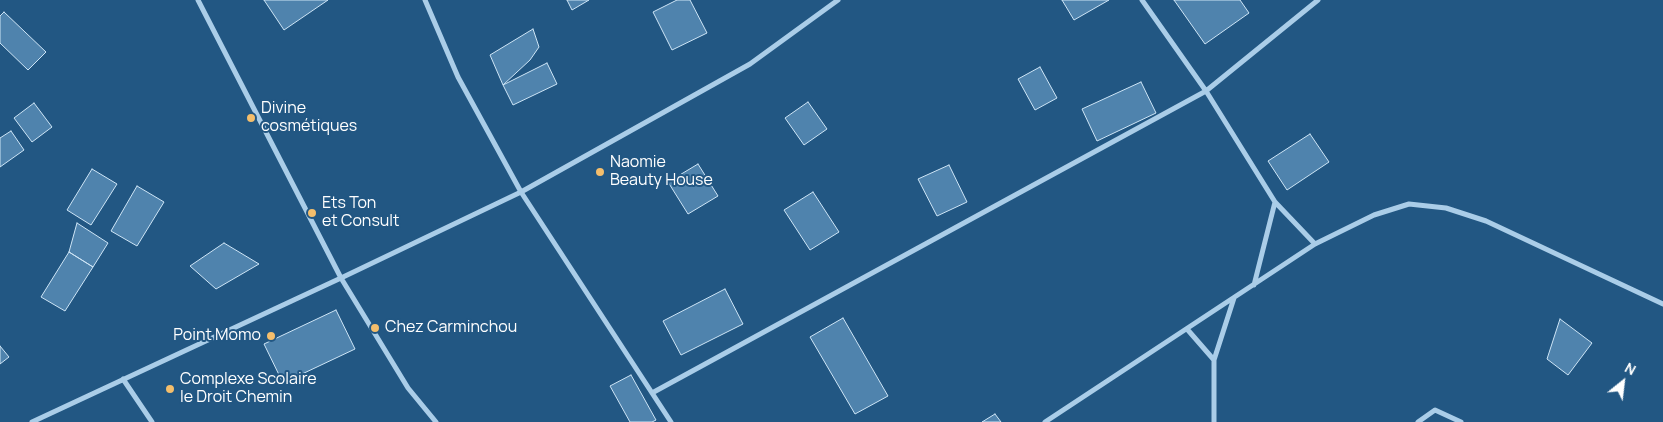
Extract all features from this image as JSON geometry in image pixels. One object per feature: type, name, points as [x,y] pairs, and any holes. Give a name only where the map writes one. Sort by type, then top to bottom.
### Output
[{"type":"street","points":[[198,0],[341,278],[408,388],[436,422]]},
{"type":"street","points":[[424,0],[458,77],[521,192],[671,422]]},
{"type":"street","points":[[32,422],[521,192],[750,64],[838,0]]},
{"type":"street","points":[[1142,0],[1206,91],[1275,202],[1315,244]]},
{"type":"street","points":[[652,393],[1206,91],[1318,0]]},
{"type":"street","points":[[1254,285],[1275,202]]},
{"type":"street","points":[[1045,422],[1315,244],[1374,215],[1408,204],[1446,208],[1486,221],[1663,304]]},
{"type":"street","points":[[1214,422],[1214,360],[1234,297]]},
{"type":"street","points":[[1187,329],[1214,360]]},
{"type":"street","points":[[123,379],[152,422]]},
{"type":"street","points":[[1418,422],[1435,410],[1461,422]]},
{"type":"building","points":[[264,0],[328,0],[284,30]]},
{"type":"building","points":[[567,0],[589,0],[572,10]]},
{"type":"building","points":[[677,0],[690,0],[707,33],[672,50],[653,12]]},
{"type":"building","points":[[1062,0],[1109,0],[1074,20]]},
{"type":"building","points":[[1174,0],[1240,0],[1249,13],[1205,44]]},
{"type":"building","points":[[4,12],[46,52],[28,70],[0,43],[0,16]]},
{"type":"building","points":[[533,29],[539,47],[530,60],[503,85],[490,55]]},
{"type":"building","points":[[547,63],[557,84],[513,105],[503,85]]},
{"type":"building","points":[[1040,67],[1057,98],[1035,110],[1018,79]]},
{"type":"building","points":[[1141,82],[1156,113],[1097,141],[1082,109]]},
{"type":"building","points":[[808,102],[827,129],[804,145],[785,118]]},
{"type":"building","points":[[34,103],[52,127],[32,142],[14,118]]},
{"type":"building","points":[[11,131],[24,150],[0,167],[0,138]]},
{"type":"building","points":[[1310,134],[1329,162],[1287,190],[1268,161]]},
{"type":"building","points":[[698,164],[718,196],[688,214],[668,182]]},
{"type":"building","points":[[949,165],[967,202],[937,216],[918,179]]},
{"type":"building","points":[[92,169],[117,184],[91,225],[67,210]]},
{"type":"building","points":[[137,186],[164,202],[137,246],[111,231]]},
{"type":"building","points":[[813,192],[839,232],[810,250],[784,210]]},
{"type":"building","points":[[77,223],[108,243],[93,267],[69,252]]},
{"type":"building","points":[[224,243],[259,264],[216,289],[190,266]]},
{"type":"building","points":[[69,252],[93,267],[65,311],[41,297]]},
{"type":"building","points":[[725,289],[743,324],[681,355],[663,321]]},
{"type":"building","points":[[336,310],[355,349],[283,383],[264,344]]},
{"type":"building","points":[[843,318],[888,396],[855,414],[810,337]]},
{"type":"building","points":[[1560,319],[1592,343],[1568,375],[1547,359]]},
{"type":"building","points":[[0,346],[9,357],[0,364]]},
{"type":"building","points":[[631,375],[656,420],[652,422],[630,422],[610,386]]},
{"type":"building","points":[[995,414],[1001,422],[982,422]]},
{"type":"place","name":"Divine cosmétiques","points":[[251,118]]},
{"type":"place","name":"Naomie Beauty House","points":[[600,172]]},
{"type":"place","name":"Ets Ton et Consult","points":[[312,213]]},
{"type":"place","name":"Chez Carminchou","points":[[375,328]]},
{"type":"place","name":"Point Momo","points":[[271,336]]},
{"type":"place","name":"Complexe Scolaire le Droit Chemin","points":[[170,389]]}]
